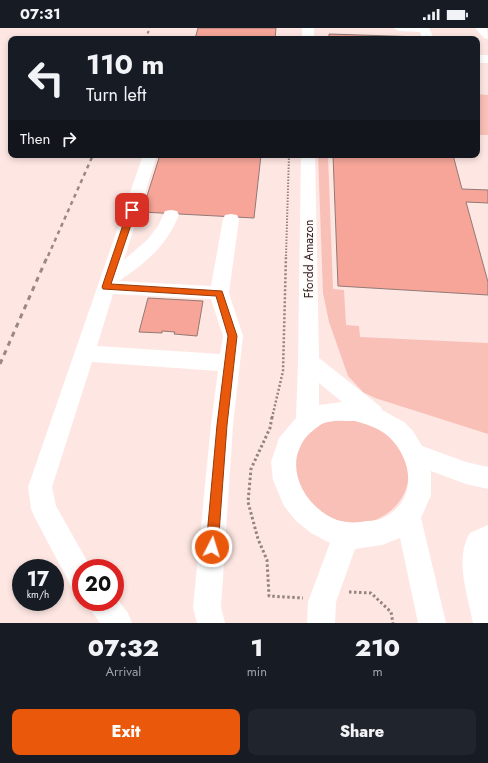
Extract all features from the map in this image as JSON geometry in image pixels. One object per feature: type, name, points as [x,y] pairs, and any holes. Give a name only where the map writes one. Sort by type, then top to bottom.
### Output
[{"type":"street","points":[[399,28],[424,29],[427,36]]},
{"type":"street","points":[[481,28],[488,36]]},
{"type":"street","points":[[72,560],[44,509],[40,487],[149,158]]},
{"type":"street","name":"Ffordd Amazon","points":[[307,420],[309,362],[308,158]]},
{"type":"street","points":[[108,283],[142,256],[158,240],[167,227],[171,215]]},
{"type":"street","points":[[211,623],[207,600],[222,425],[231,363],[233,336],[219,293],[231,219]]},
{"type":"street","points":[[108,283],[219,293]]},
{"type":"street","points":[[84,353],[231,363]]},
{"type":"street","points":[[309,362],[377,417],[396,430],[415,454],[421,476],[419,497],[408,516],[389,530],[355,536],[330,530],[307,516],[291,497],[284,475],[284,453],[293,435],[307,420],[326,412],[355,411],[377,417]]},
{"type":"street","points":[[415,454],[466,473],[488,478]]},
{"type":"street","points":[[408,516],[432,623]]},
{"type":"street","points":[[321,623],[322,602],[347,534]]},
{"type":"street","points":[[487,623],[476,557],[477,545],[483,539],[488,538]]},
{"type":"street","points":[[109,611],[118,623]]},
{"type":"shaded area","points":[[480,94],[488,95],[488,135],[480,135]]},
{"type":"shaded area","points":[[318,158],[328,158],[333,289],[344,290],[346,325],[359,326],[360,337],[488,343],[488,434],[375,398],[363,392],[348,376],[329,322],[323,293]]},
{"type":"shaded area","points":[[355,419],[383,431],[402,451],[408,471],[406,490],[395,507],[379,518],[359,524],[338,521],[317,508],[308,500],[300,488],[293,464],[306,433],[328,420]]},
{"type":"building","points":[[198,28],[276,28],[275,36],[196,36]]},
{"type":"building","points":[[329,34],[390,36],[329,36]]},
{"type":"building","points":[[159,158],[261,158],[254,218],[142,212]]},
{"type":"building","points":[[333,158],[454,158],[462,189],[488,190],[488,203],[466,202],[488,282],[488,295],[338,286]]},
{"type":"building","points":[[148,298],[203,301],[197,336],[174,334],[175,332],[162,331],[162,333],[139,332]]},
{"type":"railway","points":[[146,36],[150,28]]},
{"type":"railway","points":[[48,256],[92,158]]},
{"type":"railway","points":[[0,364],[48,255]]},
{"type":"route","points":[[132,210],[106,287],[219,293],[233,336],[231,363],[222,425],[212,547]]}]
